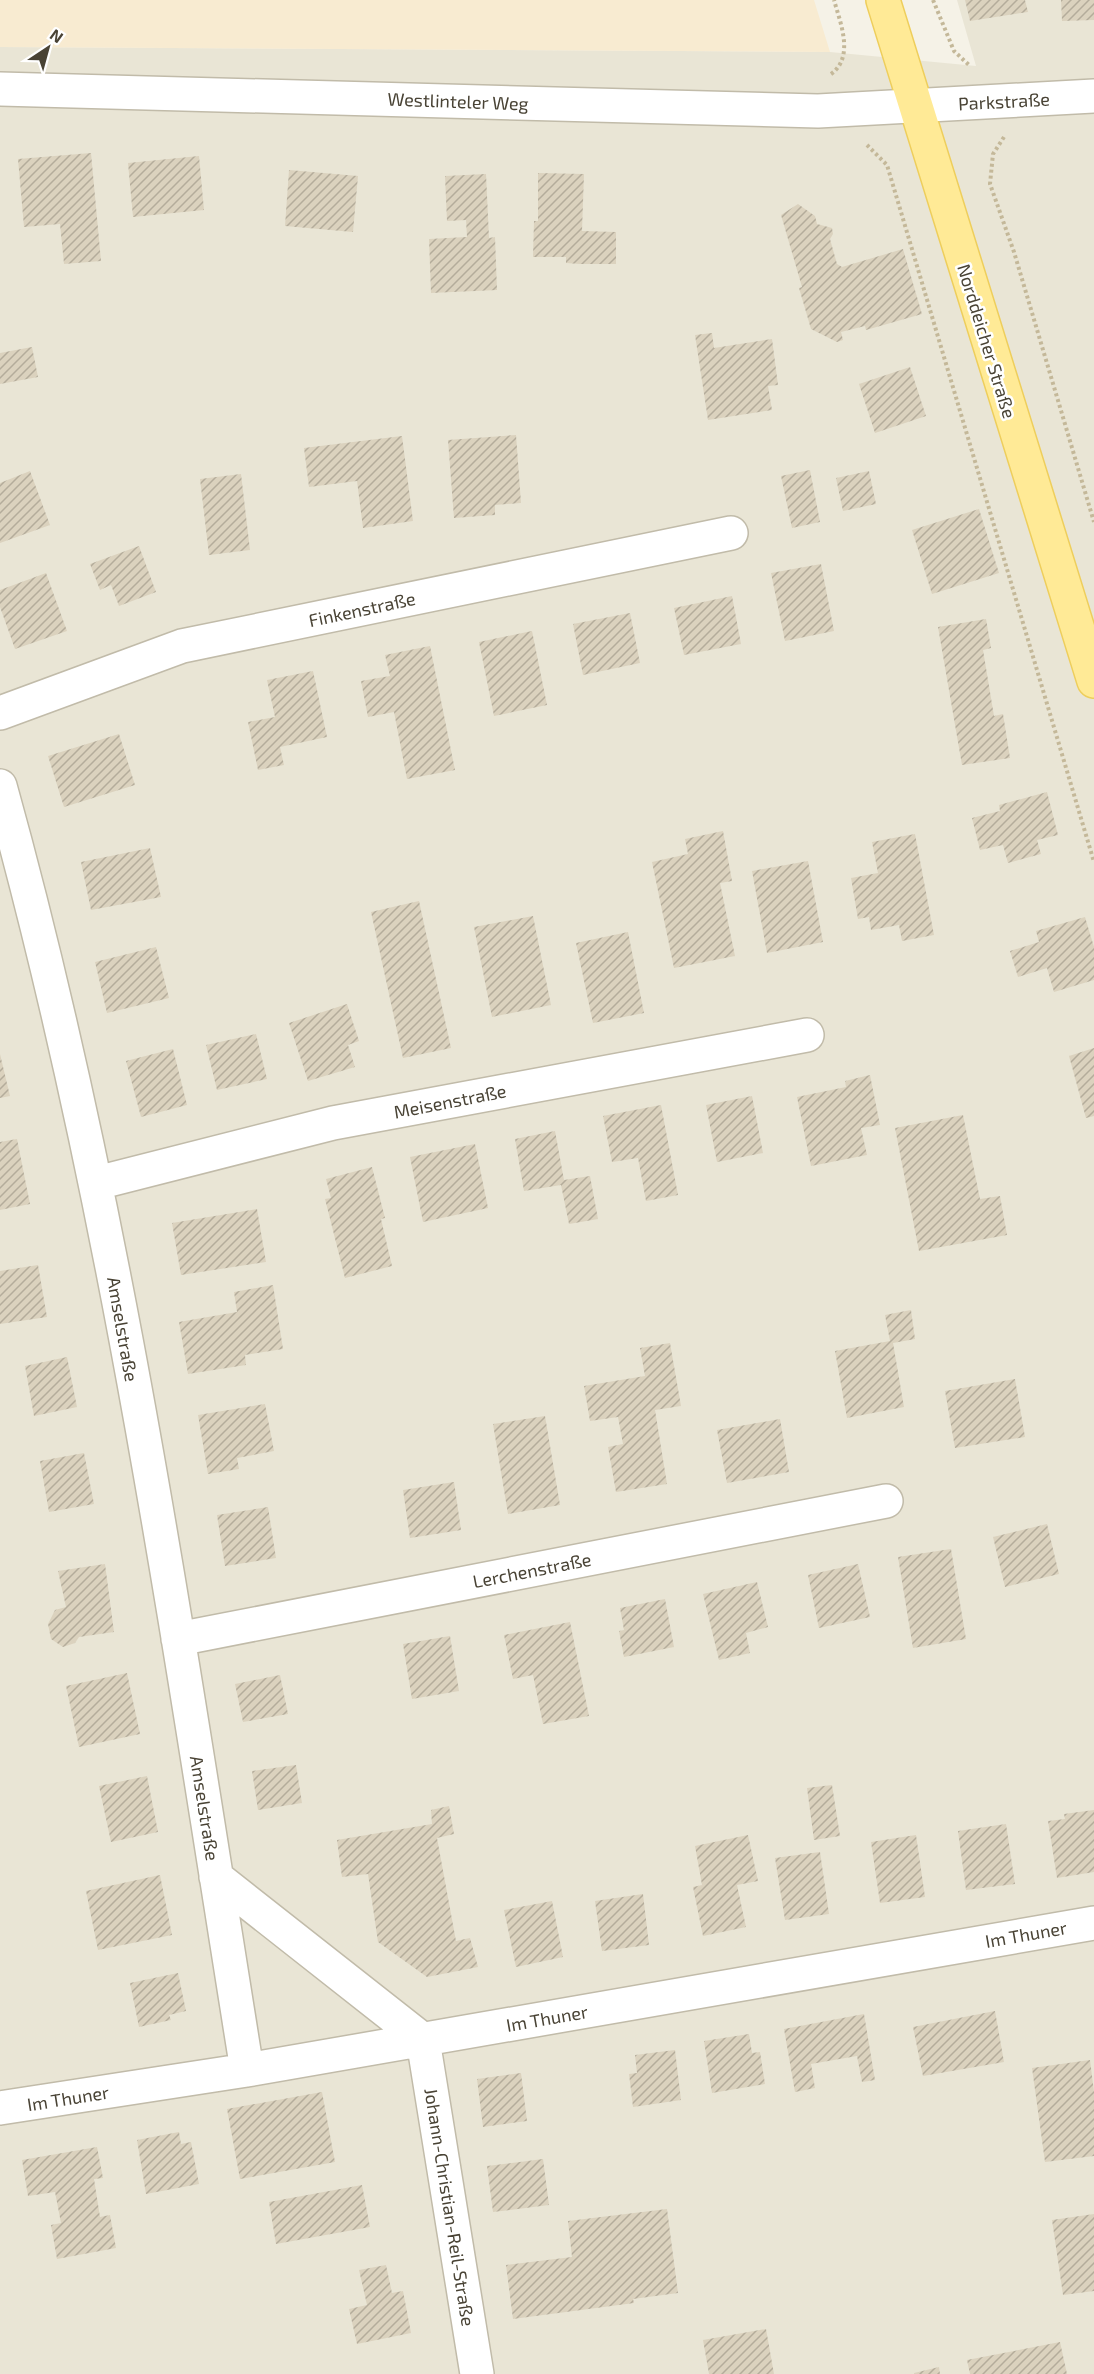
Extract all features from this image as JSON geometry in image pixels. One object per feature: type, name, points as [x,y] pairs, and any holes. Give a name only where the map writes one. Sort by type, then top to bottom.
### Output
[{"type":"main road","name":"Norddeicher Straße","points":[[883,0],[1094,681]]},
{"type":"street","name":"Westlinteler Weg","points":[[0,89],[818,111],[915,106]]},
{"type":"street","name":"Parkstraße","points":[[915,106],[1094,96]]},
{"type":"street","name":"Finkenstraße","points":[[0,713],[182,646],[731,533]]},
{"type":"street","name":"Amselstraße","points":[[0,786],[28,887],[97,1183],[178,1639],[246,2070]]},
{"type":"street","name":"Meisenstraße","points":[[97,1183],[333,1123],[807,1035]]},
{"type":"street","name":"Lerchenstraße","points":[[178,1639],[886,1501]]},
{"type":"street","name":"Amselstraße","points":[[216,1877],[423,2040]]},
{"type":"street","name":"Im Thuner","points":[[0,2108],[246,2070],[1094,1923]]},
{"type":"street","name":"Johann-Christian-Reil-Straße","points":[[423,2040],[477,2374]]},
{"type":"path","points":[[818,111],[813,87],[838,69],[843,56],[844,36],[834,0]]},
{"type":"path","points":[[933,0],[954,51],[967,65],[978,68]]},
{"type":"path","points":[[1017,100],[1021,121],[1006,135],[993,153],[990,184],[1014,252],[1094,522]]},
{"type":"path","points":[[864,142],[887,165],[1094,862]]},
{"type":"shaded area","points":[[0,0],[814,0],[830,52],[0,47]]},
{"type":"shaded area","points":[[957,0],[1094,0],[1094,2374],[0,2374],[0,47],[830,52],[976,66]]},
{"type":"building","points":[[965,0],[1025,0],[1028,12],[970,21]]},
{"type":"building","points":[[1061,0],[1094,0],[1094,20],[1062,21]]},
{"type":"building","points":[[91,153],[101,261],[64,264],[60,224],[24,227],[18,159]]},
{"type":"building","points":[[199,156],[204,210],[133,217],[128,163]]},
{"type":"building","points":[[289,170],[358,176],[353,232],[285,226]]},
{"type":"building","points":[[538,173],[584,174],[582,231],[616,232],[616,264],[566,263],[566,257],[533,257],[534,221],[538,221]]},
{"type":"building","points":[[486,174],[489,238],[495,237],[497,290],[431,293],[429,239],[467,237],[466,220],[447,221],[445,176]]},
{"type":"building","points":[[798,204],[815,216],[817,224],[832,228],[833,234],[830,239],[837,264],[842,267],[903,249],[922,314],[866,330],[865,326],[841,332],[843,340],[837,342],[811,329],[799,288],[802,287],[781,215]]},
{"type":"building","points":[[712,333],[714,348],[772,339],[778,385],[768,386],[772,410],[708,420],[695,335]]},
{"type":"building","points":[[32,347],[38,377],[0,384],[0,353]]},
{"type":"building","points":[[910,367],[926,416],[875,433],[859,384]]},
{"type":"building","points":[[516,435],[521,503],[495,505],[495,515],[454,518],[448,440]]},
{"type":"building","points":[[402,436],[413,521],[363,528],[357,481],[309,487],[304,448]]},
{"type":"building","points":[[810,470],[820,522],[792,528],[781,476]]},
{"type":"building","points":[[30,471],[50,525],[0,543],[0,483]]},
{"type":"building","points":[[869,471],[876,504],[843,511],[836,478]]},
{"type":"building","points":[[241,474],[250,550],[209,555],[200,479]]},
{"type":"building","points":[[979,509],[999,573],[932,594],[912,530]]},
{"type":"building","points":[[139,546],[156,592],[119,606],[111,585],[100,590],[90,564]]},
{"type":"building","points":[[821,564],[834,631],[785,641],[771,573]]},
{"type":"building","points":[[46,573],[67,631],[15,649],[0,607],[0,590]]},
{"type":"building","points":[[732,596],[741,644],[684,655],[674,608]]},
{"type":"building","points":[[630,613],[640,663],[583,675],[573,624]]},
{"type":"building","points":[[986,619],[991,648],[983,650],[994,716],[1003,714],[1010,758],[962,765],[938,627]]},
{"type":"building","points":[[532,631],[547,705],[494,716],[479,642]]},
{"type":"building","points":[[430,646],[455,770],[407,779],[394,712],[368,717],[361,681],[390,676],[385,655]]},
{"type":"building","points":[[313,671],[327,737],[280,747],[284,765],[258,770],[248,722],[275,717],[267,680]]},
{"type":"building","points":[[119,734],[135,785],[64,807],[48,756]]},
{"type":"building","points":[[1047,792],[1058,835],[1037,840],[1041,854],[1008,863],[1003,845],[980,850],[972,818],[1000,811],[999,805]]},
{"type":"building","points":[[723,831],[732,881],[720,883],[735,956],[674,968],[652,862],[688,854],[685,839]]},
{"type":"building","points":[[915,834],[934,935],[902,941],[899,925],[871,930],[869,917],[858,919],[851,878],[878,873],[872,842]]},
{"type":"building","points":[[150,848],[161,897],[91,910],[81,862]]},
{"type":"building","points":[[808,861],[823,942],[767,953],[752,871]]},
{"type":"building","points":[[419,901],[451,1048],[403,1058],[371,912]]},
{"type":"building","points":[[533,916],[551,1005],[492,1017],[474,927]]},
{"type":"building","points":[[1085,917],[1094,947],[1094,980],[1054,992],[1047,968],[1018,977],[1010,951],[1039,942],[1036,931]]},
{"type":"building","points":[[628,932],[644,1013],[593,1023],[576,943]]},
{"type":"building","points":[[156,947],[169,998],[107,1013],[95,962]]},
{"type":"building","points":[[347,1004],[359,1041],[348,1045],[355,1067],[308,1081],[289,1023]]},
{"type":"building","points":[[256,1034],[267,1079],[217,1090],[206,1045]]},
{"type":"building","points":[[1094,1048],[1094,1116],[1086,1118],[1069,1056]]},
{"type":"building","points":[[173,1049],[187,1105],[141,1117],[126,1061]]},
{"type":"building","points":[[0,1054],[10,1096],[0,1098]]},
{"type":"building","points":[[870,1075],[880,1125],[861,1128],[867,1155],[811,1166],[797,1097],[846,1087],[845,1081]]},
{"type":"building","points":[[752,1096],[763,1153],[717,1162],[706,1105]]},
{"type":"building","points":[[661,1105],[678,1195],[646,1201],[638,1158],[612,1162],[603,1116]]},
{"type":"building","points":[[963,1115],[980,1199],[1000,1196],[1007,1235],[919,1251],[895,1128]]},
{"type":"building","points":[[555,1131],[564,1180],[590,1176],[598,1219],[569,1224],[561,1185],[524,1191],[515,1139]]},
{"type":"building","points":[[17,1139],[30,1204],[0,1210],[0,1142]]},
{"type":"building","points":[[475,1144],[488,1208],[423,1222],[410,1157]]},
{"type":"building","points":[[372,1167],[385,1218],[381,1219],[392,1266],[345,1278],[325,1199],[331,1198],[326,1179]]},
{"type":"building","points":[[257,1209],[266,1262],[181,1275],[172,1223]]},
{"type":"building","points":[[38,1265],[47,1317],[0,1324],[0,1271]]},
{"type":"building","points":[[273,1285],[283,1349],[245,1355],[246,1365],[188,1374],[179,1322],[237,1312],[234,1292]]},
{"type":"building","points":[[911,1310],[915,1339],[893,1343],[904,1407],[847,1418],[835,1351],[890,1341],[885,1315]]},
{"type":"building","points":[[670,1343],[681,1406],[655,1410],[667,1484],[616,1492],[608,1447],[623,1444],[618,1417],[590,1421],[584,1386],[645,1376],[640,1348]]},
{"type":"building","points":[[67,1357],[77,1407],[34,1416],[25,1366]]},
{"type":"building","points":[[1015,1379],[1025,1437],[955,1448],[945,1391]]},
{"type":"building","points":[[265,1404],[274,1451],[237,1458],[239,1469],[208,1474],[198,1415]]},
{"type":"building","points":[[545,1416],[560,1505],[508,1514],[493,1424]]},
{"type":"building","points":[[780,1419],[789,1472],[727,1483],[717,1430]]},
{"type":"building","points":[[84,1453],[94,1504],[49,1512],[40,1461]]},
{"type":"building","points":[[454,1482],[461,1530],[410,1538],[403,1490]]},
{"type":"building","points":[[268,1507],[276,1558],[225,1566],[217,1515]]},
{"type":"building","points":[[1047,1524],[1059,1574],[1005,1587],[993,1537]]},
{"type":"building","points":[[951,1549],[966,1639],[913,1648],[898,1557]]},
{"type":"building","points":[[105,1564],[114,1632],[79,1637],[75,1643],[63,1647],[51,1639],[48,1624],[55,1610],[66,1607],[58,1571]]},
{"type":"building","points":[[858,1564],[870,1617],[819,1628],[808,1575]]},
{"type":"building","points":[[757,1582],[768,1627],[746,1633],[750,1653],[719,1660],[703,1594]]},
{"type":"building","points":[[665,1599],[674,1647],[624,1657],[619,1631],[624,1630],[620,1608]]},
{"type":"building","points":[[570,1622],[589,1716],[543,1724],[533,1675],[513,1679],[504,1635]]},
{"type":"building","points":[[450,1636],[459,1691],[412,1699],[403,1644]]},
{"type":"building","points":[[127,1673],[140,1734],[79,1747],[66,1686]]},
{"type":"building","points":[[280,1675],[288,1714],[243,1722],[235,1684]]},
{"type":"building","points":[[296,1765],[302,1803],[258,1810],[252,1771]]},
{"type":"building","points":[[147,1776],[158,1832],[111,1842],[99,1786]]},
{"type":"building","points":[[832,1785],[840,1836],[814,1840],[807,1788]]},
{"type":"building","points":[[449,1806],[454,1834],[437,1838],[456,1941],[470,1938],[478,1967],[427,1977],[378,1942],[368,1874],[342,1877],[337,1840],[432,1824],[431,1810]]},
{"type":"building","points":[[1094,1810],[1094,1872],[1057,1878],[1048,1821],[1065,1819],[1064,1814]]},
{"type":"building","points":[[1006,1824],[1015,1884],[966,1890],[958,1831]]},
{"type":"building","points":[[748,1835],[758,1881],[737,1885],[746,1927],[703,1936],[693,1887],[702,1885],[695,1846]]},
{"type":"building","points":[[916,1835],[925,1897],[880,1903],[871,1842]]},
{"type":"building","points":[[820,1852],[829,1914],[785,1920],[775,1858]]},
{"type":"building","points":[[160,1875],[172,1935],[98,1950],[86,1891]]},
{"type":"building","points":[[643,1894],[649,1945],[602,1951],[595,1901]]},
{"type":"building","points":[[552,1901],[563,1957],[516,1967],[504,1910]]},
{"type":"building","points":[[178,1973],[186,2011],[169,2015],[171,2020],[139,2027],[130,1983]]},
{"type":"building","points":[[995,2011],[1004,2062],[923,2076],[913,2027]]},
{"type":"building","points":[[864,2014],[875,2080],[862,2082],[857,2056],[811,2064],[815,2088],[795,2092],[784,2029]]},
{"type":"building","points":[[749,2034],[752,2053],[760,2052],[765,2084],[712,2093],[704,2041]]},
{"type":"building","points":[[675,2050],[681,2100],[633,2107],[629,2074],[637,2073],[635,2055]]},
{"type":"building","points":[[1090,2060],[1094,2092],[1094,2156],[1045,2162],[1032,2068]]},
{"type":"building","points":[[521,2073],[527,2121],[483,2127],[477,2079]]},
{"type":"building","points":[[322,2092],[335,2162],[240,2179],[227,2109]]},
{"type":"building","points":[[179,2132],[181,2144],[191,2142],[199,2184],[146,2194],[137,2140]]},
{"type":"building","points":[[97,2147],[103,2178],[94,2179],[100,2217],[110,2215],[116,2248],[57,2259],[51,2225],[61,2223],[55,2192],[28,2196],[22,2160]]},
{"type":"building","points":[[543,2159],[549,2205],[493,2212],[487,2166]]},
{"type":"building","points":[[362,2185],[370,2227],[276,2244],[269,2202]]},
{"type":"building","points":[[667,2209],[678,2293],[633,2299],[634,2303],[513,2319],[506,2265],[572,2257],[568,2221]]},
{"type":"building","points":[[1094,2214],[1094,2291],[1063,2295],[1052,2220]]},
{"type":"building","points":[[386,2265],[392,2293],[403,2291],[411,2333],[357,2344],[349,2309],[367,2305],[359,2270]]},
{"type":"building","points":[[766,2329],[774,2374],[709,2374],[703,2340]]},
{"type":"building","points":[[1060,2342],[1067,2374],[970,2374],[967,2360]]},
{"type":"building","points":[[939,2367],[940,2374],[914,2374],[914,2373]]}]
